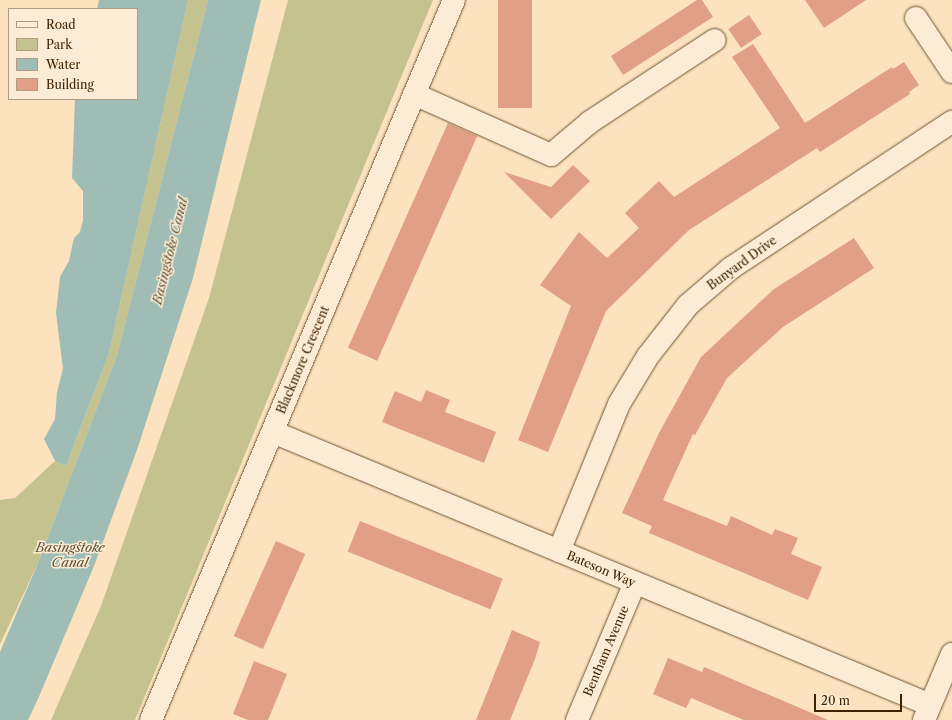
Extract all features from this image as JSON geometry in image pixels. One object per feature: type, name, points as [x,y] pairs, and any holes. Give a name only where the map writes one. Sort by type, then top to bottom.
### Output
[{"type":"street","name":"Blackmore Crescent","points":[[151,720],[454,0]]},
{"type":"street","points":[[916,18],[952,72]]},
{"type":"street","points":[[414,94],[550,155],[590,122],[715,40]]},
{"type":"street","name":"Bunyard Drive","points":[[559,551],[619,404],[648,356],[688,305],[731,268],[952,122]]},
{"type":"street","name":"Bateson Way","points":[[273,432],[635,583],[927,712]]},
{"type":"street","name":"Bentham Avenue","points":[[577,720],[635,583]]},
{"type":"street","points":[[927,712],[952,654]]},
{"type":"green space","points":[[188,0],[208,0],[117,355],[38,563],[0,644],[0,500],[15,498],[55,461],[66,466],[109,353]]},
{"type":"green space","points":[[288,0],[433,0],[135,720],[51,720],[101,606],[209,298]]},
{"type":"water","points":[[99,0],[188,0],[109,353],[66,466],[55,461],[44,439],[55,419],[57,392],[63,369],[56,313],[60,277],[69,261],[74,238],[80,232],[83,220],[83,191],[72,178],[75,100],[138,100],[138,8],[97,8]]},
{"type":"water","name":"Basingstoke Canal","points":[[208,0],[261,0],[193,278],[137,450],[94,566],[38,699],[28,720],[0,720],[0,652],[38,563],[117,355]]},
{"type":"building","points":[[498,0],[532,0],[532,108],[498,108]]},
{"type":"building","points":[[697,0],[702,0],[713,17],[623,75],[611,56]]},
{"type":"building","points":[[805,0],[866,0],[824,28]]},
{"type":"building","points":[[749,15],[762,34],[741,48],[728,29]]},
{"type":"building","points":[[753,44],[805,123],[892,67],[893,69],[904,62],[919,85],[909,92],[910,94],[820,152],[817,148],[689,230],[606,311],[548,452],[518,440],[571,306],[540,285],[579,232],[607,258],[639,228],[625,213],[659,181],[674,197],[780,128],[732,57]]},
{"type":"building","points":[[448,123],[477,136],[377,361],[348,348]]},
{"type":"building","points":[[573,165],[590,181],[551,219],[504,172],[551,187]]},
{"type":"building","points":[[854,238],[874,268],[783,327],[727,378],[695,435],[693,434],[663,500],[727,526],[731,516],[772,535],[775,529],[798,538],[791,554],[822,567],[808,600],[649,533],[652,526],[622,513],[659,433],[701,357],[774,289]]},
{"type":"building","points":[[426,390],[450,400],[445,412],[496,432],[484,463],[382,422],[395,391],[421,402]]},
{"type":"building","points":[[360,521],[503,579],[490,609],[348,552]]},
{"type":"building","points":[[276,541],[305,554],[263,649],[234,636]]},
{"type":"building","points":[[512,630],[540,642],[535,659],[510,720],[476,720]]},
{"type":"building","points":[[668,658],[702,672],[704,667],[828,720],[744,720],[691,698],[686,708],[653,694]]},
{"type":"building","points":[[254,661],[287,674],[268,720],[248,720],[233,714]]}]
